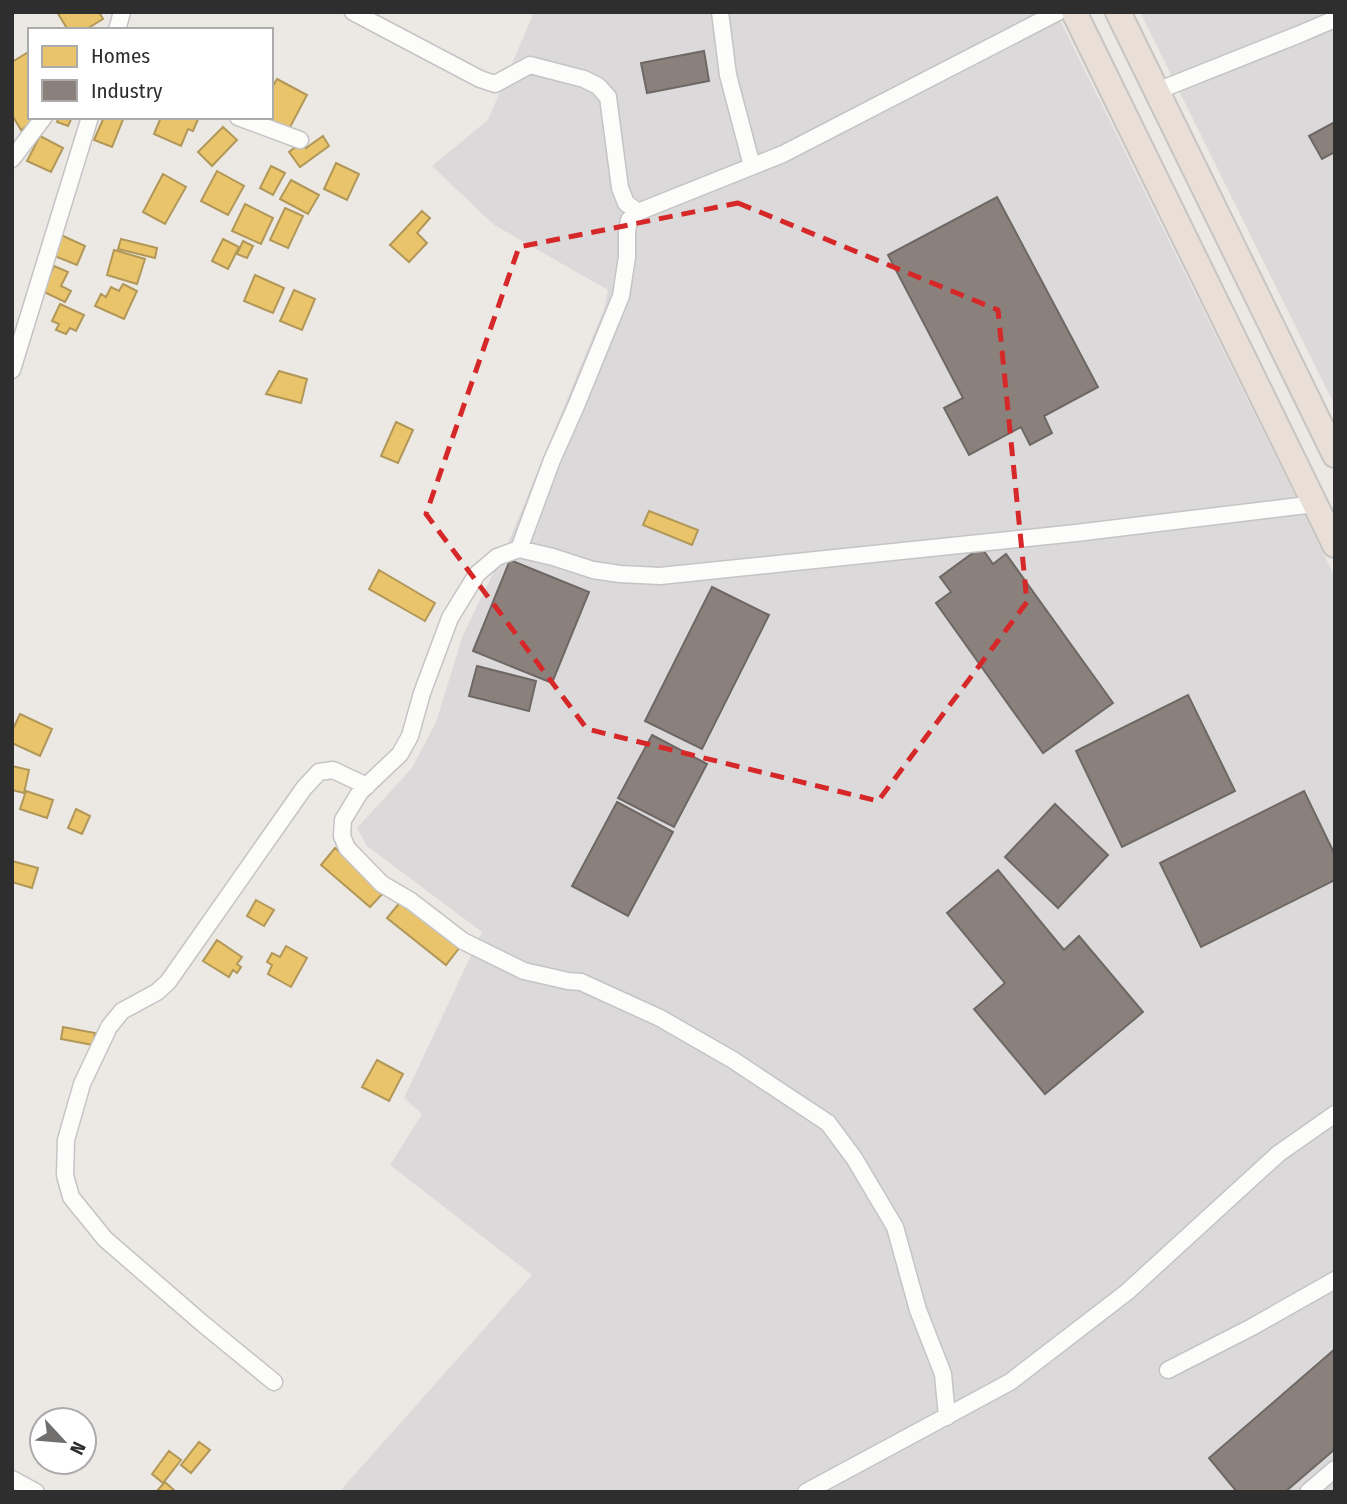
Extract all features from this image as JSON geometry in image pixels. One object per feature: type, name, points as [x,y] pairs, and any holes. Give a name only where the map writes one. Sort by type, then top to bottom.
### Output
[{"type":"highway","points":[[1074,12],[1335,545]]},
{"type":"highway","points":[[1118,12],[1335,455]]},
{"type":"street","points":[[353,12],[480,79],[495,84],[530,65],[584,79],[598,86],[608,97],[620,188],[626,203],[638,212]]},
{"type":"street","points":[[720,12],[728,75],[752,166]]},
{"type":"street","points":[[519,549],[552,460],[621,296],[629,220],[638,212],[794,148],[1058,12]]},
{"type":"street","points":[[1157,90],[1335,19]]},
{"type":"street","points":[[12,159],[42,119]]},
{"type":"street","points":[[12,370],[89,119]]},
{"type":"street","points":[[244,119],[300,139]]},
{"type":"street","points":[[947,1417],[943,1374],[918,1310],[895,1227],[854,1158],[828,1123],[733,1060],[660,1018],[581,982],[524,971],[463,941],[411,901],[382,884],[347,848],[342,836],[343,820],[360,792],[400,754],[410,736],[422,693],[450,618],[477,574],[497,556],[519,549],[593,570],[620,574],[692,574],[1076,533],[1315,504]]},
{"type":"street","points":[[274,1382],[105,1239],[71,1197],[65,1175],[66,1140],[82,1083],[109,1027],[122,1011],[158,992],[168,982],[303,788],[318,772],[333,770],[367,786]]},
{"type":"street","points":[[806,1492],[1010,1382],[1127,1292],[1278,1154],[1335,1114]]},
{"type":"street","points":[[1168,1370],[1335,1280]]},
{"type":"street","points":[[1308,1492],[1335,1469]]},
{"type":"street","points":[[12,1479],[36,1492]]},
{"type":"highlighted area","points":[[738,203],[998,310],[1027,602],[878,801],[587,729],[426,514],[519,247]]},
{"type":"shaded area","points":[[534,12],[1056,12],[1335,577],[1335,1492],[339,1492],[532,1275],[390,1165],[422,1114],[404,1098],[482,932],[367,846],[357,828],[412,768],[436,722],[463,635],[511,536],[604,309],[608,290],[494,225],[432,166],[488,120]]},
{"type":"shaded area","points":[[1140,12],[1335,12],[1335,406]]},
{"type":"building: Homes","points":[[57,12],[99,12],[103,19],[88,28],[67,28]]},
{"type":"building: Homes","points":[[28,52],[28,119],[37,119],[21,130],[12,115],[12,62]]},
{"type":"building: Homes","points":[[277,79],[307,95],[288,131],[266,119],[273,119],[273,86]]},
{"type":"building: Homes","points":[[58,119],[71,119],[68,126],[57,122]]},
{"type":"building: Homes","points":[[103,119],[123,119],[112,147],[94,140]]},
{"type":"building: Homes","points":[[160,119],[198,119],[193,131],[188,129],[181,146],[154,134]]},
{"type":"building: Homes","points":[[223,127],[237,140],[212,166],[198,152]]},
{"type":"building: Homes","points":[[40,136],[63,148],[51,172],[27,161]]},
{"type":"building: Homes","points":[[323,136],[329,146],[300,167],[289,152],[302,142],[306,148]]},
{"type":"building: Homes","points":[[336,163],[359,174],[347,200],[324,189]]},
{"type":"building: Homes","points":[[271,166],[285,173],[273,195],[260,188]]},
{"type":"building: Homes","points":[[217,171],[244,186],[228,215],[201,201]]},
{"type":"building: Homes","points":[[163,174],[186,187],[165,224],[143,212]]},
{"type":"building: Homes","points":[[291,180],[319,195],[308,214],[280,199]]},
{"type":"building: Homes","points":[[245,204],[273,218],[261,244],[232,231]]},
{"type":"building: Homes","points":[[285,208],[303,216],[288,248],[270,240]]},
{"type":"building: Homes","points":[[422,211],[430,218],[417,233],[427,243],[409,262],[390,245]]},
{"type":"building: Homes","points":[[61,235],[85,246],[77,265],[52,255]]},
{"type":"building: Homes","points":[[121,239],[157,248],[155,258],[118,249]]},
{"type":"building: Homes","points":[[223,239],[239,247],[228,269],[212,261]]},
{"type":"building: Homes","points":[[243,241],[253,246],[247,258],[237,254]]},
{"type":"building: Homes","points":[[114,250],[145,259],[137,284],[107,275]]},
{"type":"building: Homes","points":[[54,266],[68,272],[61,286],[71,291],[65,302],[42,291]]},
{"type":"building: Homes","points":[[255,275],[284,288],[273,313],[244,301]]},
{"type":"building: Homes","points":[[123,284],[137,291],[124,319],[95,306],[101,294],[106,297],[111,287],[119,291]]},
{"type":"building: Homes","points":[[294,290],[315,299],[302,330],[280,321]]},
{"type":"building: Homes","points":[[60,304],[84,315],[76,331],[70,328],[66,334],[56,330],[59,324],[52,321]]},
{"type":"building: Homes","points":[[279,371],[307,379],[301,403],[266,394]]},
{"type":"building: Homes","points":[[396,422],[413,430],[398,463],[381,456]]},
{"type":"building: Homes","points":[[649,511],[698,530],[692,545],[643,525]]},
{"type":"building: Homes","points":[[379,570],[435,603],[425,621],[369,589]]},
{"type":"building: Homes","points":[[20,714],[52,729],[40,756],[12,743],[12,731]]},
{"type":"building: Homes","points":[[12,766],[29,770],[24,793],[12,790]]},
{"type":"building: Homes","points":[[26,791],[53,800],[47,818],[20,809]]},
{"type":"building: Homes","points":[[76,809],[90,816],[82,834],[68,828]]},
{"type":"building: Homes","points":[[335,848],[385,891],[370,907],[321,865]]},
{"type":"building: Homes","points":[[12,861],[38,868],[32,888],[12,882]]},
{"type":"building: Homes","points":[[256,900],[274,910],[264,926],[247,916]]},
{"type":"building: Homes","points":[[402,900],[460,947],[446,965],[387,918]]},
{"type":"building: Homes","points":[[217,940],[242,957],[237,964],[241,967],[237,973],[233,970],[229,977],[203,961]]},
{"type":"building: Homes","points":[[286,946],[307,958],[291,987],[268,974],[272,965],[267,962],[272,953],[280,957]]},
{"type":"building: Homes","points":[[63,1027],[95,1033],[93,1045],[61,1039]]},
{"type":"building: Homes","points":[[377,1060],[403,1074],[389,1101],[362,1087]]},
{"type":"building: Homes","points":[[199,1442],[210,1450],[191,1473],[181,1465]]},
{"type":"building: Homes","points":[[169,1451],[181,1460],[163,1483],[152,1474]]},
{"type":"building: Homes","points":[[165,1482],[175,1491],[156,1492]]},
{"type":"building: Industry","points":[[704,51],[709,81],[647,93],[641,63]]},
{"type":"building: Industry","points":[[1335,122],[1335,152],[1322,159],[1309,136]]},
{"type":"building: Industry","points":[[997,197],[1098,387],[1044,416],[1052,433],[1030,445],[1021,427],[969,455],[944,408],[963,398],[888,255]]},
{"type":"building: Industry","points":[[981,547],[993,564],[1006,554],[1113,703],[1043,753],[936,603],[951,592],[940,577]]},
{"type":"building: Industry","points":[[510,560],[589,592],[552,683],[473,651]]},
{"type":"building: Industry","points":[[712,587],[769,615],[702,749],[645,721]]},
{"type":"building: Industry","points":[[477,666],[536,681],[529,711],[469,696]]},
{"type":"building: Industry","points":[[1188,695],[1235,791],[1122,847],[1076,751]]},
{"type":"building: Industry","points":[[652,735],[707,764],[674,827],[618,798]]},
{"type":"building: Industry","points":[[1304,791],[1335,855],[1335,880],[1201,947],[1160,863]]},
{"type":"building: Industry","points":[[617,802],[673,832],[628,916],[572,886]]},
{"type":"building: Industry","points":[[1055,804],[1108,855],[1058,908],[1005,857]]},
{"type":"building: Industry","points":[[998,870],[1064,950],[1079,936],[1143,1012],[1045,1094],[974,1009],[1005,983],[947,913]]},
{"type":"building: Industry","points":[[1335,1349],[1335,1449],[1285,1492],[1237,1492],[1209,1458]]}]
